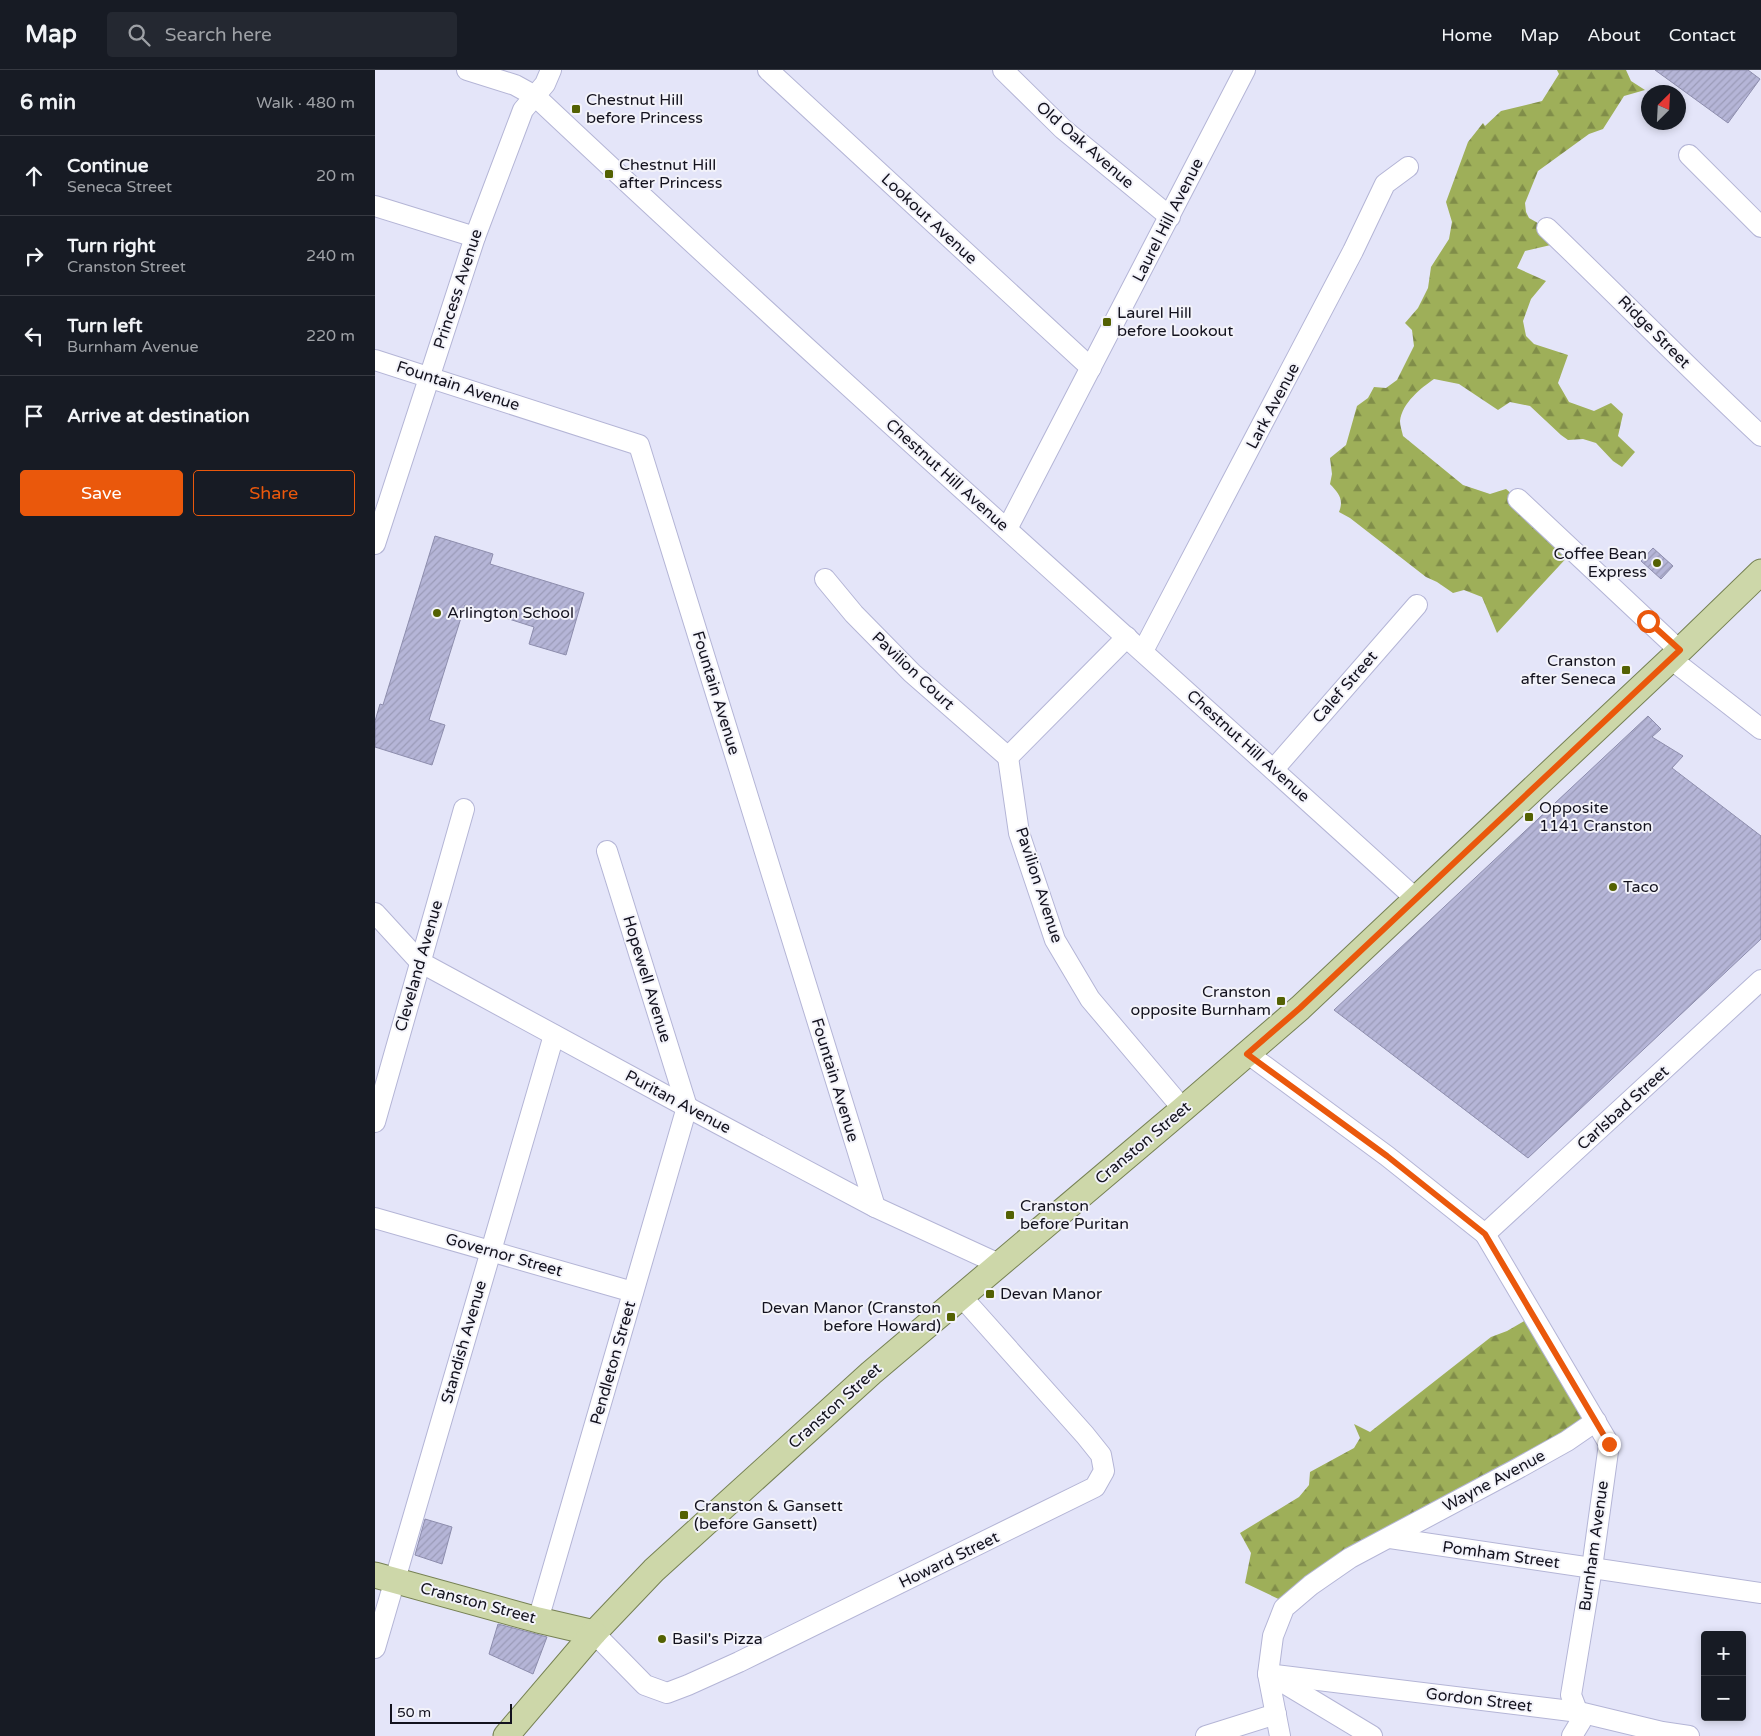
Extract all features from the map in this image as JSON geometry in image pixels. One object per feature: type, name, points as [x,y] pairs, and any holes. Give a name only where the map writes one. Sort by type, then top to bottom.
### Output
[{"type":"main road","name":"Cranston Street","points":[[385,1578],[593,1633],[654,1570],[871,1373],[1300,1008],[1676,655],[1761,572]]},
{"type":"main road","points":[[507,1736],[593,1633]]},
{"type":"street","name":"Chestnut Hill Avenue","points":[[467,70],[515,85],[535,96],[673,226],[1417,898]]},
{"type":"street","name":"Princess Avenue","points":[[375,544],[379,519],[475,236],[523,110],[545,84],[551,70]]},
{"type":"street","name":"Lookout Avenue","points":[[768,70],[1091,368]]},
{"type":"street","name":"Old Oak Avenue","points":[[1003,70],[1063,129],[1170,217]]},
{"type":"street","name":"Laurel Hill Avenue","points":[[1007,529],[1245,70]]},
{"type":"street","points":[[1689,155],[1761,226]]},
{"type":"street","name":"Lark Avenue","points":[[1143,651],[1353,251],[1385,184],[1408,167]]},
{"type":"street","points":[[375,206],[475,236]]},
{"type":"street","name":"Ridge Street","points":[[1547,228],[1614,292],[1713,392],[1761,436]]},
{"type":"street","name":"Fountain Avenue","points":[[375,360],[639,444],[875,1207]]},
{"type":"street","points":[[1518,499],[1676,655],[1761,729]]},
{"type":"street","name":"Pavilion Court","points":[[825,579],[854,614],[912,673],[1008,757]]},
{"type":"street","name":"Calef Street","points":[[1274,769],[1417,606]]},
{"type":"street","points":[[1008,757],[1127,637]]},
{"type":"street","name":"Pavilion Avenue","points":[[1008,757],[1019,833],[1055,940],[1090,999],[1183,1109]]},
{"type":"street","name":"Cleveland Avenue","points":[[375,1122],[464,809]]},
{"type":"street","name":"Hopewell Avenue","points":[[607,851],[687,1107]]},
{"type":"street","name":"Puritan Avenue","points":[[375,913],[420,962],[875,1207],[999,1264]]},
{"type":"street","name":"Carlsbad Street","points":[[1485,1234],[1761,980]]},
{"type":"street","name":"Standish Avenue","points":[[375,1648],[385,1578],[490,1251],[554,1035]]},
{"type":"street","name":"Burnham Avenue","points":[[1247,1054],[1387,1156],[1485,1234],[1609,1444],[1592,1568],[1571,1695],[1579,1712]]},
{"type":"street","name":"Pendleton Street","points":[[538,1620],[687,1107]]},
{"type":"street","name":"Governor Street","points":[[375,1218],[633,1292]]},
{"type":"street","name":"Howard Street","points":[[593,1633],[645,1685],[667,1693],[739,1662],[1095,1487],[1103,1471],[1101,1455],[961,1296]]},
{"type":"street","name":"Wayne Avenue","points":[[1280,1736],[1268,1674],[1273,1636],[1284,1608],[1311,1585],[1350,1558],[1567,1441],[1596,1421]]},
{"type":"street","name":"Pomham Street","points":[[1390,1538],[1761,1593]]},
{"type":"street","points":[[1268,1674],[1372,1736]]},
{"type":"street","name":"Gordon Street","points":[[1268,1674],[1579,1712],[1665,1734],[1689,1736]]},
{"type":"street","points":[[1572,1736],[1581,1721],[1579,1712]]},
{"type":"street","points":[[1206,1736],[1276,1714]]},
{"type":"green space","points":[[1557,70],[1626,70],[1631,81],[1641,87],[1641,91],[1624,96],[1603,129],[1589,134],[1538,171],[1525,203],[1526,212],[1529,218],[1559,235],[1555,244],[1525,251],[1517,268],[1546,281],[1531,299],[1523,321],[1526,336],[1534,344],[1568,355],[1558,383],[1569,402],[1594,411],[1611,403],[1623,414],[1618,436],[1635,452],[1622,467],[1613,461],[1596,443],[1583,439],[1568,440],[1530,406],[1510,402],[1498,410],[1459,384],[1434,379],[1418,391],[1408,402],[1400,421],[1403,436],[1463,485],[1490,494],[1506,489],[1544,522],[1572,552],[1497,633],[1482,597],[1464,590],[1453,593],[1426,577],[1350,518],[1339,512],[1341,500],[1330,484],[1332,474],[1330,458],[1346,445],[1357,406],[1368,398],[1374,387],[1386,388],[1397,380],[1414,346],[1412,330],[1405,323],[1418,308],[1428,288],[1431,267],[1449,239],[1452,222],[1446,202],[1468,142],[1483,123],[1485,126],[1501,111],[1542,101],[1559,74]]},
{"type":"green space","points":[[1533,1316],[1596,1418],[1287,1603],[1245,1583],[1251,1553],[1240,1533],[1299,1497],[1309,1485],[1310,1472],[1354,1448],[1360,1438],[1354,1424],[1370,1432],[1491,1337],[1507,1331]]},
{"type":"building","points":[[1655,70],[1748,70],[1760,79],[1728,123],[1686,93],[1686,85],[1676,85]]},
{"type":"building","name":"Arlington School","points":[[435,536],[493,554],[490,564],[584,593],[566,655],[529,644],[534,627],[465,605],[429,720],[445,725],[432,765],[375,747],[375,721],[380,704],[383,705]]},
{"type":"building","name":"Coffee Bean Express","points":[[1653,548],[1673,566],[1661,579],[1641,561]]},
{"type":"building","name":"Taco","points":[[1648,716],[1661,729],[1652,737],[1683,756],[1672,768],[1761,836],[1761,939],[1528,1158],[1334,1010]]},
{"type":"building","points":[[425,1519],[452,1527],[442,1564],[415,1555]]},
{"type":"building","points":[[498,1624],[547,1637],[533,1674],[489,1654]]},
{"type":"place","name":"Chestnut Hill before Princess","points":[[576,109]]},
{"type":"place","name":"Chestnut Hill after Princess","points":[[609,174]]},
{"type":"place","name":"Laurel Hill before Lookout","points":[[1107,322]]},
{"type":"place","name":"Coffee Bean Express","points":[[1657,563]]},
{"type":"place","name":"Arlington School","points":[[437,613]]},
{"type":"place","name":"Cranston after Seneca","points":[[1626,670]]},
{"type":"place","name":"Opposite 1141 Cranston","points":[[1529,817]]},
{"type":"place","name":"Taco","points":[[1613,887]]},
{"type":"place","name":"Cranston opposite Burnham","points":[[1281,1001]]},
{"type":"place","name":"Cranston before Puritan","points":[[1010,1215]]},
{"type":"place","name":"Devan Manor","points":[[990,1294]]},
{"type":"place","name":"Devan Manor (Cranston before Howard)","points":[[951,1317]]},
{"type":"place","name":"Cranston & Gansett (before Gansett)","points":[[684,1515]]},
{"type":"place","name":"Basil's Pizza","points":[[662,1639]]},
{"type":"route","points":[[1609,1444],[1485,1234],[1387,1156],[1247,1054],[1300,1008],[1680,650],[1648,621]]}]
